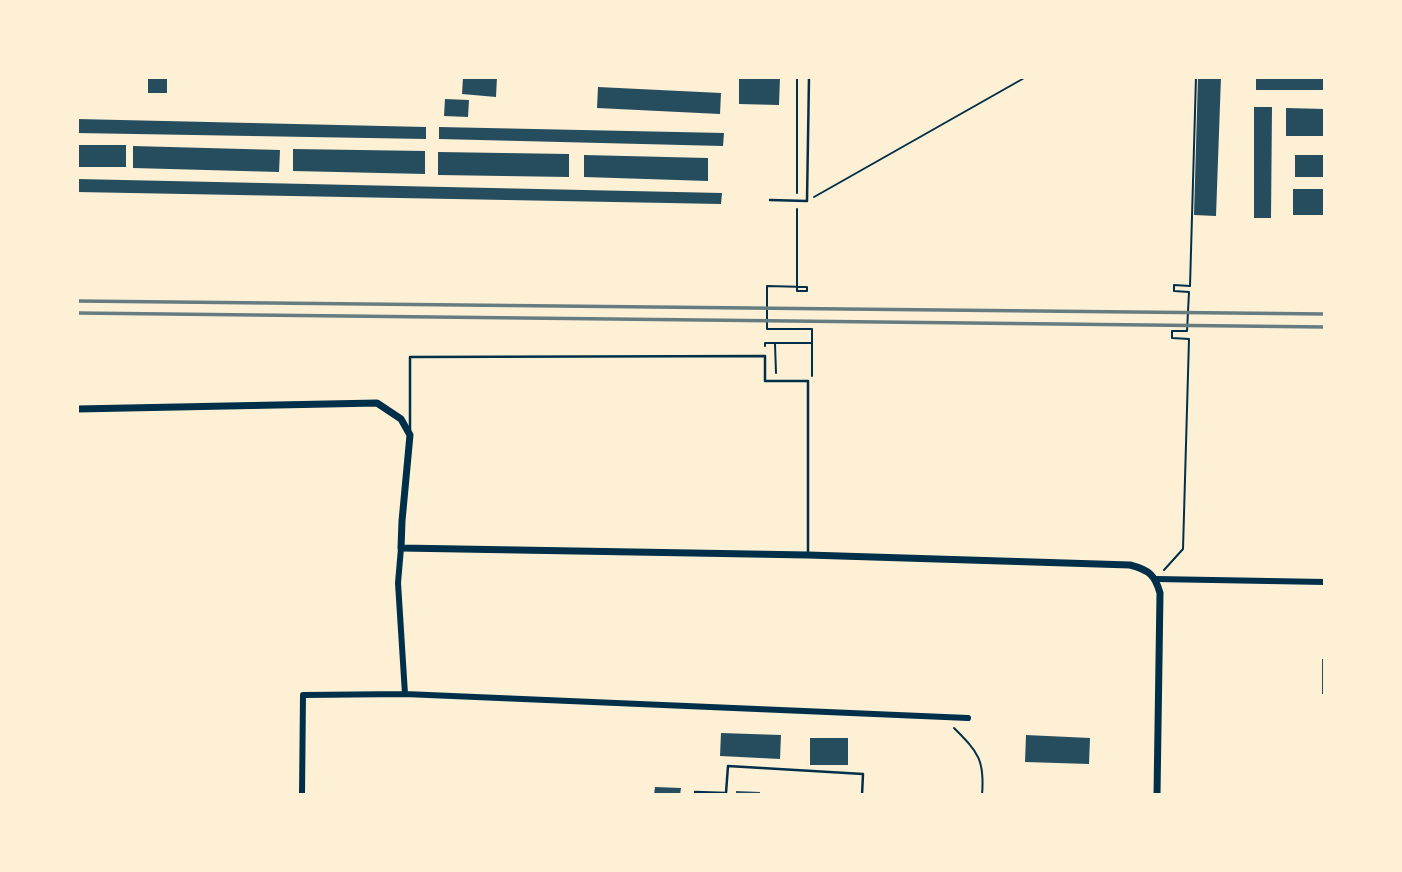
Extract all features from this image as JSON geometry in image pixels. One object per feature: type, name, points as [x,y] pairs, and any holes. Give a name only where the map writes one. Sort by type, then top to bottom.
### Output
[{"type":"street","points":[[77,409],[377,403],[401,419],[410,435],[398,583],[405,694]]},
{"type":"street","points":[[401,548],[808,555],[1130,565],[1142,568],[1156,579],[1160,593],[1157,795]]},
{"type":"street","points":[[1156,579],[1325,582]]},
{"type":"street","points":[[302,795],[303,695],[405,694],[968,718]]},
{"type":"lane","points":[[770,200],[807,201],[809,77]]},
{"type":"lane","points":[[410,435],[410,357],[765,356],[765,381],[808,381],[808,555]]},
{"type":"lane","points":[[695,792],[726,793],[728,766],[863,774],[862,795]]},
{"type":"path","points":[[797,77],[797,201],[797,291],[807,291],[807,287],[768,286],[767,329],[812,329],[812,373]]},
{"type":"path","points":[[807,201],[1026,77]]},
{"type":"path","points":[[1156,579],[1183,549],[1189,339],[1172,338],[1172,331],[1187,331],[1189,292],[1174,291],[1174,285],[1190,286],[1196,77]]},
{"type":"path","points":[[765,356],[765,343],[812,342]]},
{"type":"path","points":[[775,343],[777,381]]},
{"type":"path","points":[[943,717],[973,747],[981,764],[982,795]]},
{"type":"building","points":[[148,77],[167,77],[167,93],[148,93]]},
{"type":"building","points":[[463,77],[497,77],[496,97],[462,94]]},
{"type":"building","points":[[739,77],[780,77],[779,105],[739,104]]},
{"type":"building","points":[[1198,77],[1221,77],[1216,216],[1194,215]]},
{"type":"building","points":[[1256,77],[1325,77],[1325,90],[1256,90]]},
{"type":"building","points":[[598,87],[721,93],[720,114],[597,108]]},
{"type":"building","points":[[445,99],[469,100],[468,117],[444,116]]},
{"type":"building","points":[[1254,107],[1272,107],[1271,218],[1254,218]]},
{"type":"building","points":[[1286,108],[1325,109],[1325,136],[1286,136]]},
{"type":"building","points":[[77,119],[426,127],[426,139],[77,133]]},
{"type":"building","points":[[439,127],[724,133],[723,146],[439,139]]},
{"type":"building","points":[[77,145],[126,145],[126,167],[77,167]]},
{"type":"building","points":[[133,146],[280,150],[279,172],[133,168]]},
{"type":"building","points":[[293,149],[425,151],[425,174],[293,171]]},
{"type":"building","points":[[438,152],[569,154],[569,177],[438,175]]},
{"type":"building","points":[[584,155],[708,158],[708,181],[584,177]]},
{"type":"building","points":[[1295,155],[1325,155],[1325,177],[1295,177]]},
{"type":"building","points":[[77,179],[722,193],[721,204],[77,192]]},
{"type":"building","points":[[1293,189],[1325,189],[1325,215],[1293,215]]},
{"type":"building","points":[[1322,659],[1325,659],[1325,694],[1322,694]]},
{"type":"building","points":[[721,733],[781,735],[780,759],[720,756]]},
{"type":"building","points":[[1026,735],[1090,738],[1089,764],[1025,762]]},
{"type":"building","points":[[810,738],[848,738],[848,765],[810,765]]},
{"type":"building","points":[[655,787],[681,788],[680,795],[654,795]]},
{"type":"building","points":[[736,791],[760,792],[760,795],[736,795]]},
{"type":"railway","points":[[77,301],[1325,314]]},
{"type":"railway","points":[[77,313],[1325,327]]}]
